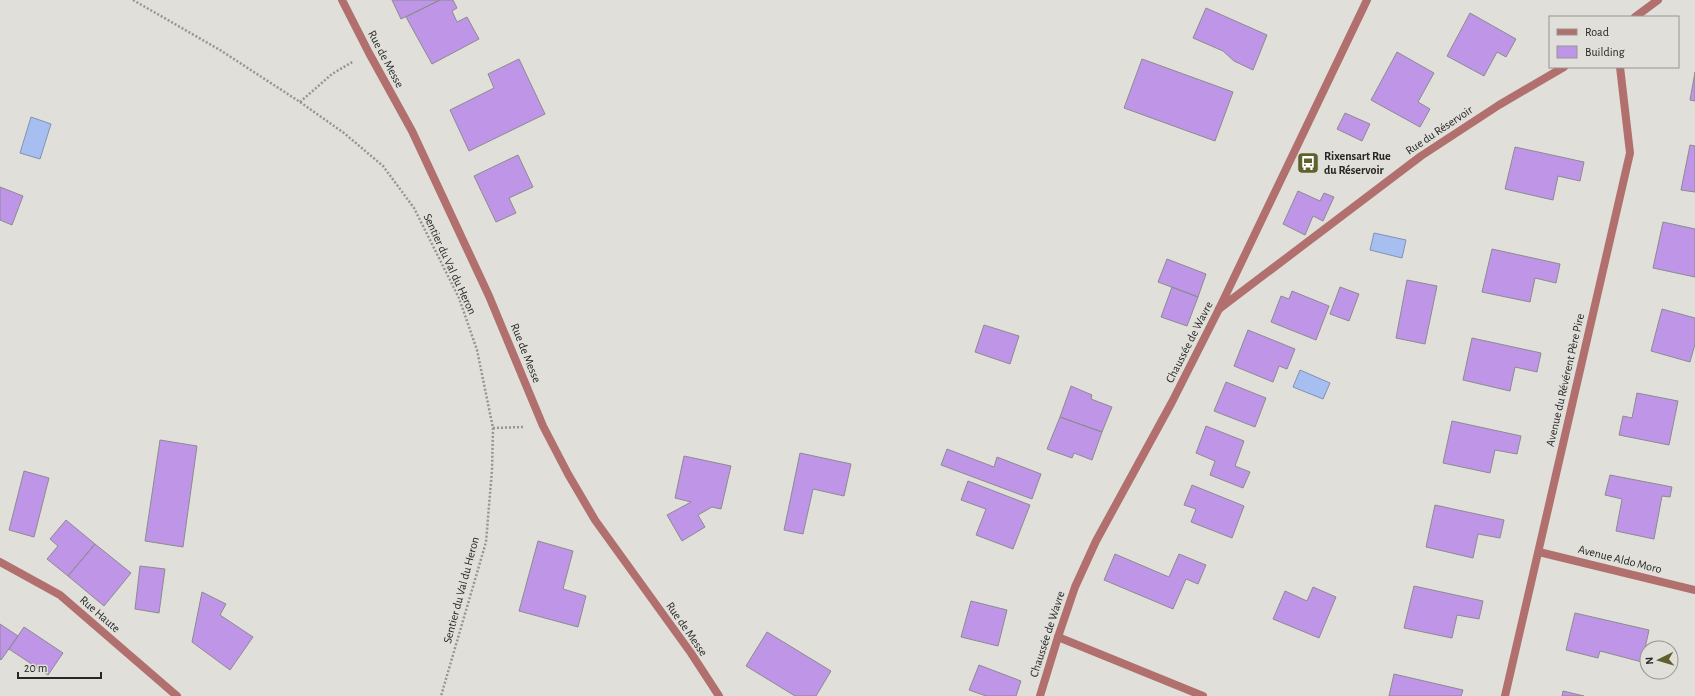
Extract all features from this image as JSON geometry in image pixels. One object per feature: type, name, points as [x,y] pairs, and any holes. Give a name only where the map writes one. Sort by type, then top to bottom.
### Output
[{"type":"street","name":"Rue de Messe","points":[[342,0],[412,131],[486,289],[543,426],[568,474],[595,520],[691,653],[719,696]]},
{"type":"street","name":"Chaussée de Wavre","points":[[1040,696],[1075,587],[1096,541],[1172,402],[1219,309],[1368,0]]},
{"type":"street","points":[[1635,16],[1658,0]]},
{"type":"street","name":"Rue du Réservoir","points":[[1219,309],[1421,156],[1499,105],[1562,68]]},
{"type":"street","name":"Avenue du Révérent Père Pire","points":[[1505,696],[1630,153],[1620,68]]},
{"type":"street","name":"Avenue Aldo Moro","points":[[1539,552],[1695,590]]},
{"type":"street","name":"Rue Haute","points":[[0,562],[60,595],[177,696]]},
{"type":"street","points":[[1058,637],[1203,696]]},
{"type":"path","name":"Sentier du Val du Heron","points":[[133,0],[220,50],[300,102],[344,132],[383,166],[414,208],[459,298],[478,350],[493,428],[492,470],[486,542],[441,696]]},
{"type":"path","points":[[300,102],[332,74],[369,53]]},
{"type":"path","points":[[493,428],[543,426]]},
{"type":"water","points":[[31,117],[51,124],[40,159],[20,153]]},
{"type":"water","points":[[1374,233],[1406,240],[1402,258],[1370,250]]},
{"type":"water","points":[[1300,370],[1330,383],[1323,399],[1293,387]]},
{"type":"building","points":[[392,0],[440,0],[401,19]]},
{"type":"building","points":[[440,0],[453,0],[457,8],[452,11],[457,22],[467,17],[479,39],[432,64],[406,17]]},
{"type":"building","points":[[1206,8],[1267,35],[1253,70],[1234,61],[1223,51],[1193,38]]},
{"type":"building","points":[[1470,13],[1516,39],[1506,57],[1497,52],[1484,76],[1447,56]]},
{"type":"building","points":[[1397,52],[1434,73],[1418,102],[1430,109],[1420,127],[1371,100]]},
{"type":"building","points":[[519,59],[545,114],[469,151],[450,110],[494,88],[488,74]]},
{"type":"building","points":[[1142,59],[1233,92],[1215,141],[1124,108]]},
{"type":"building","points":[[1695,72],[1695,101],[1690,100]]},
{"type":"building","points":[[1345,113],[1370,124],[1362,141],[1337,129]]},
{"type":"building","points":[[1690,145],[1695,146],[1695,192],[1681,190]]},
{"type":"building","points":[[1515,147],[1584,162],[1580,181],[1558,176],[1553,200],[1505,189]]},
{"type":"building","points":[[518,155],[533,187],[509,198],[516,213],[496,222],[474,176]]},
{"type":"building","points":[[0,187],[23,196],[12,225],[0,220]]},
{"type":"building","points":[[1298,191],[1320,201],[1324,193],[1334,197],[1323,221],[1313,216],[1305,235],[1283,224]]},
{"type":"building","points":[[1663,222],[1695,229],[1695,277],[1653,268]]},
{"type":"building","points":[[1492,249],[1560,264],[1556,283],[1535,278],[1530,302],[1482,292]]},
{"type":"building","points":[[1167,259],[1206,274],[1198,297],[1158,282]]},
{"type":"building","points":[[1407,280],[1437,286],[1425,344],[1396,338]]},
{"type":"building","points":[[1172,287],[1198,297],[1187,326],[1161,317]]},
{"type":"building","points":[[1340,287],[1359,294],[1349,321],[1330,314]]},
{"type":"building","points":[[1292,291],[1329,306],[1316,340],[1271,322],[1281,296],[1289,299]]},
{"type":"building","points":[[1662,309],[1695,318],[1695,344],[1690,362],[1651,351]]},
{"type":"building","points":[[984,325],[1019,336],[1010,364],[975,352]]},
{"type":"building","points":[[1248,330],[1295,349],[1287,369],[1279,366],[1273,382],[1234,366]]},
{"type":"building","points":[[1472,338],[1541,353],[1537,372],[1515,367],[1510,391],[1463,380]]},
{"type":"building","points":[[1226,382],[1266,398],[1255,427],[1214,411]]},
{"type":"building","points":[[1071,386],[1092,395],[1091,399],[1112,407],[1102,432],[1060,417]]},
{"type":"building","points":[[1637,393],[1678,401],[1669,445],[1619,435],[1623,416],[1632,418]]},
{"type":"building","points":[[1060,417],[1102,432],[1092,460],[1074,453],[1072,458],[1047,449]]},
{"type":"building","points":[[1452,421],[1521,436],[1517,454],[1495,450],[1490,473],[1443,463]]},
{"type":"building","points":[[1206,426],[1244,441],[1235,466],[1250,472],[1243,488],[1210,475],[1215,461],[1196,453]]},
{"type":"building","points":[[160,440],[197,446],[183,547],[145,541]]},
{"type":"building","points":[[947,449],[994,467],[997,457],[1041,474],[1032,499],[941,465]]},
{"type":"building","points":[[800,453],[851,464],[844,496],[813,489],[803,534],[784,530]]},
{"type":"building","points":[[684,456],[731,466],[721,509],[712,507],[698,515],[705,527],[682,541],[667,515],[691,502],[675,498]]},
{"type":"building","points":[[24,471],[49,478],[34,537],[9,530]]},
{"type":"building","points":[[1610,475],[1672,487],[1670,497],[1662,496],[1654,539],[1616,531],[1622,499],[1605,495]]},
{"type":"building","points":[[968,481],[1030,505],[1013,549],[976,535],[986,509],[961,500]]},
{"type":"building","points":[[1192,485],[1244,506],[1232,538],[1191,522],[1196,509],[1184,505]]},
{"type":"building","points":[[1435,505],[1504,520],[1500,538],[1478,534],[1473,558],[1426,547]]},
{"type":"building","points":[[66,520],[95,544],[68,576],[47,559],[58,546],[50,539]]},
{"type":"building","points":[[538,541],[573,551],[563,589],[586,596],[578,627],[519,611]]},
{"type":"building","points":[[95,544],[131,573],[104,606],[68,576]]},
{"type":"building","points":[[1115,554],[1169,577],[1179,554],[1206,565],[1198,584],[1186,579],[1173,609],[1104,580]]},
{"type":"building","points":[[140,566],[165,569],[159,613],[135,609]]},
{"type":"building","points":[[1414,586],[1483,601],[1479,619],[1457,615],[1452,638],[1404,628]]},
{"type":"building","points":[[1313,587],[1336,597],[1319,638],[1273,619],[1285,591],[1307,601]]},
{"type":"building","points":[[202,592],[226,604],[220,615],[253,637],[230,670],[192,642]]},
{"type":"building","points":[[971,601],[1007,610],[998,646],[961,637]]},
{"type":"building","points":[[1575,613],[1649,630],[1647,640],[1639,640],[1639,661],[1600,651],[1598,658],[1566,650]]},
{"type":"building","points":[[0,624],[18,636],[1,660],[0,659]]},
{"type":"building","points":[[24,627],[63,653],[48,675],[9,649]]},
{"type":"building","points":[[767,632],[831,671],[816,696],[795,696],[746,666]]},
{"type":"building","points":[[979,665],[1021,681],[1016,696],[986,696],[969,690]]},
{"type":"building","points":[[1394,674],[1463,690],[1461,696],[1389,696]]},
{"type":"building","points":[[1563,691],[1584,696],[1562,696]]},
{"type":"place","name":"Rixensart Rue du Réservoir","points":[[1308,163]]}]
